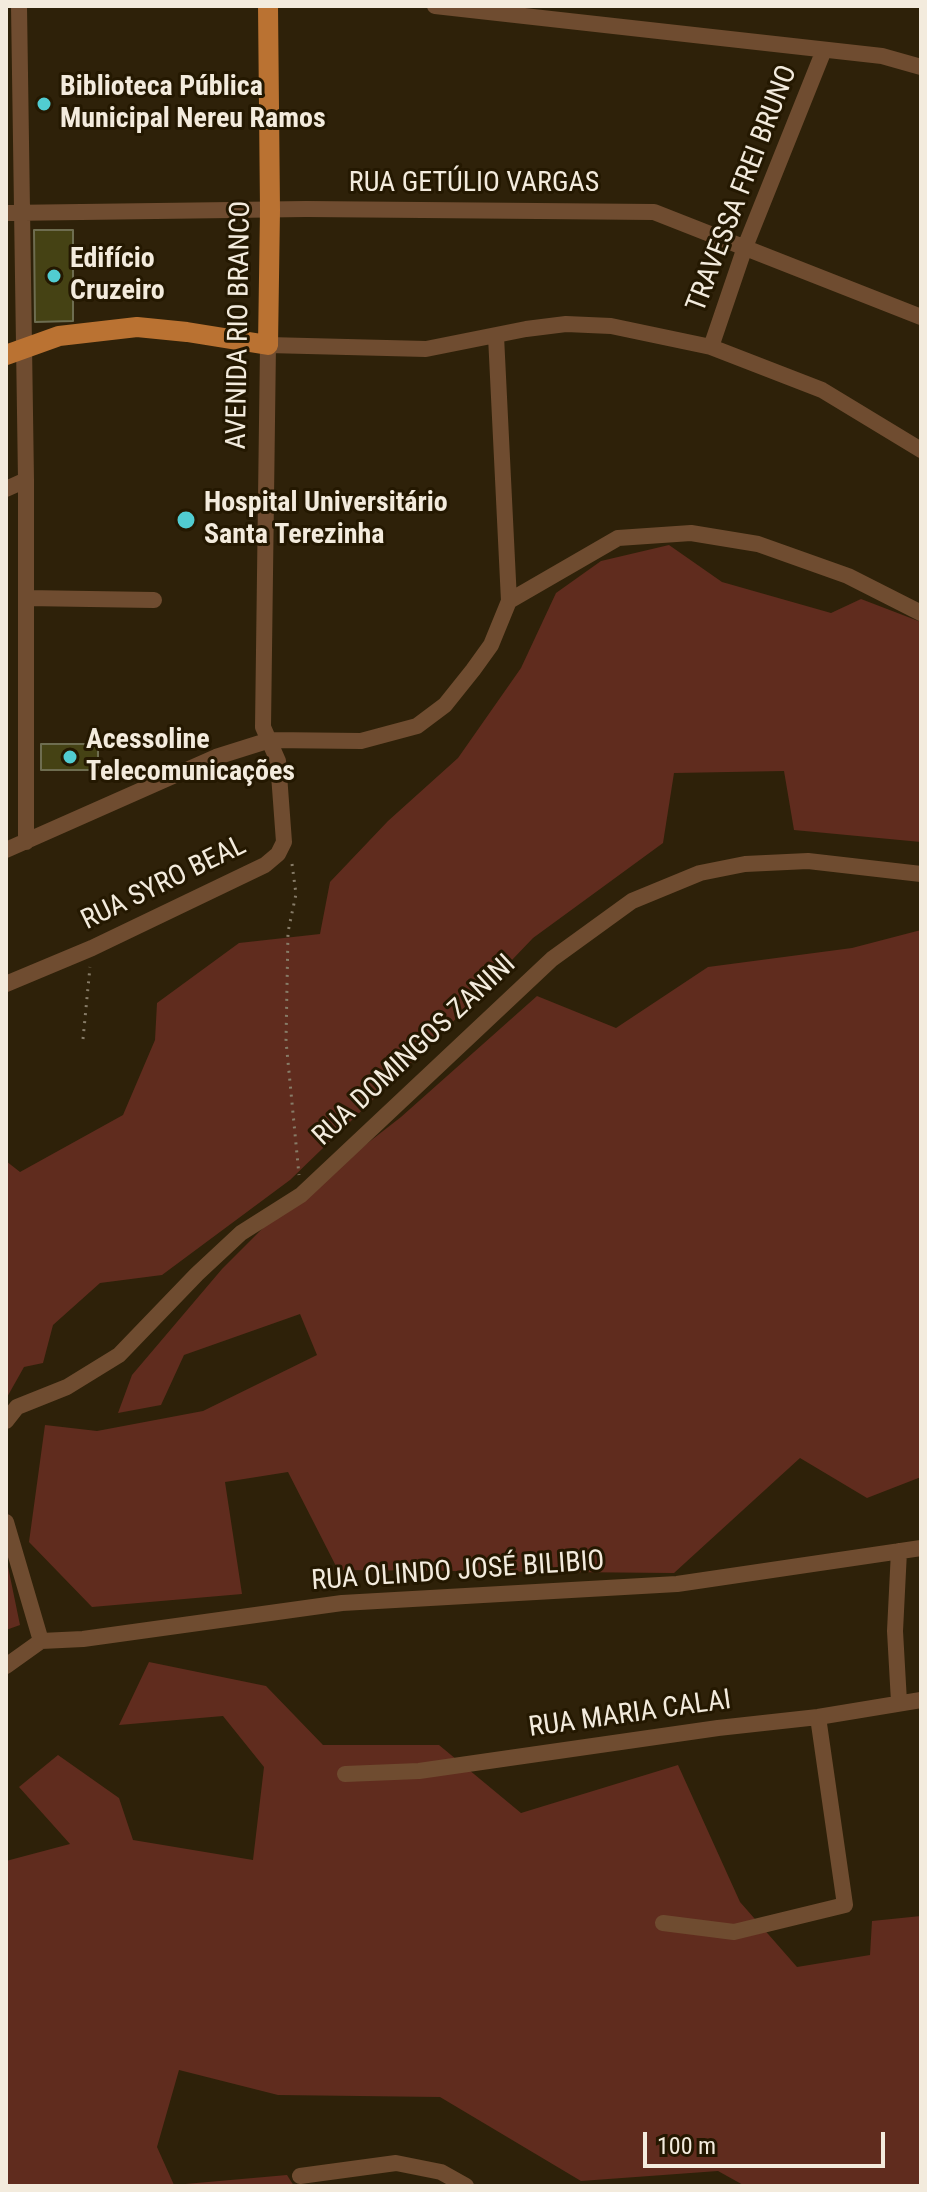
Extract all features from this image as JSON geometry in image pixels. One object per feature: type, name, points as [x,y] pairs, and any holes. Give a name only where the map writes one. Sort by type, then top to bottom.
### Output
[{"type":"main road","name":"AVENIDA RIO BRANCO","points":[[268,6],[268,345]]},
{"type":"main road","points":[[14,351],[59,336],[137,327],[268,345]]},
{"type":"street","points":[[19,6],[13,212],[14,351],[26,480],[26,842]]},
{"type":"street","points":[[435,6],[882,56],[921,67]]},
{"type":"street","name":"TRAVESSA FREI BRUNO","points":[[711,347],[745,247],[824,50]]},
{"type":"street","name":"RUA GETÚLIO VARGAS","points":[[13,212],[654,212],[921,317]]},
{"type":"street","points":[[268,345],[426,349],[566,324],[611,326],[711,347],[822,390],[921,450]]},
{"type":"street","points":[[6,850],[216,757],[270,740],[361,741],[417,726],[445,705],[491,645],[509,601],[496,336]]},
{"type":"street","name":"AVENIDA RIO BRANCO","points":[[268,345],[263,727],[270,740]]},
{"type":"street","points":[[6,489],[26,480]]},
{"type":"street","points":[[509,601],[618,538],[691,533],[758,544],[848,576],[921,613]]},
{"type":"street","points":[[26,598],[154,600]]},
{"type":"street","name":"RUA SYRO BEAL","points":[[6,984],[92,948],[265,865],[278,854],[284,842],[278,761],[270,740]]},
{"type":"street","name":"RUA DOMINGOS ZANINI","points":[[6,1421],[17,1407],[67,1387],[119,1355],[241,1233],[301,1195],[552,959],[632,901],[700,873],[745,864],[808,861],[921,874]]},
{"type":"street","points":[[6,1522],[41,1641],[6,1666]]},
{"type":"street","name":"RUA OLINDO JOSÉ BILIBIO","points":[[41,1641],[83,1639],[342,1603],[677,1584],[921,1548]]},
{"type":"street","points":[[899,1551],[895,1631],[899,1702]]},
{"type":"street","name":"RUA MARIA CALAI","points":[[345,1774],[419,1771],[818,1717],[921,1700]]},
{"type":"street","points":[[663,1923],[734,1932],[845,1905],[818,1717]]},
{"type":"street","points":[[300,2176],[396,2163],[441,2172],[466,2186]]},
{"type":"path","points":[[284,842],[291,859],[296,894],[288,932],[286,1041],[301,1195]]},
{"type":"path","points":[[83,1039],[92,948]]},
{"type":"shaded area","points":[[669,545],[722,582],[831,613],[861,599],[921,622],[921,842],[794,830],[784,771],[674,773],[663,843],[533,938],[447,1028],[290,1180],[162,1275],[100,1283],[53,1325],[43,1363],[24,1367],[6,1399],[6,1161],[20,1172],[123,1115],[155,1040],[157,1003],[239,943],[320,934],[330,882],[388,821],[458,758],[521,668],[556,593],[601,561]]},
{"type":"shaded area","points":[[921,930],[921,1477],[867,1498],[800,1458],[674,1573],[338,1570],[288,1472],[225,1482],[242,1594],[92,1607],[29,1542],[45,1425],[97,1431],[203,1411],[317,1355],[300,1314],[184,1355],[161,1405],[118,1413],[132,1375],[222,1269],[278,1213],[401,1117],[537,996],[616,1028],[708,967],[852,948]]},
{"type":"shaded area","points":[[6,1557],[20,1625],[6,1630]]},
{"type":"shaded area","points":[[149,1662],[266,1686],[323,1745],[439,1745],[521,1813],[678,1765],[740,1902],[797,1967],[870,1955],[872,1921],[921,1916],[921,2186],[745,2186],[718,2171],[581,2181],[440,2097],[278,2095],[179,2070],[157,2147],[174,2185],[287,2175],[294,2186],[6,2186],[6,1861],[70,1844],[19,1787],[58,1755],[119,1798],[133,1840],[253,1860],[264,1767],[223,1716],[119,1725]]},
{"type":"building","name":"Edifício Cruzeiro","points":[[34,230],[73,230],[73,321],[35,322]]},
{"type":"building","name":"Acessoline Telecomunicações","points":[[41,744],[98,744],[98,770],[41,770]]},
{"type":"place","name":"Biblioteca Pública Municipal Nereu Ramos","points":[[44,104]]},
{"type":"place","name":"Edifício Cruzeiro","points":[[54,276]]},
{"type":"place","name":"Hospital Universitário Santa Terezinha","points":[[186,520]]},
{"type":"place","name":"Acessoline Telecomunicações","points":[[70,757]]}]
